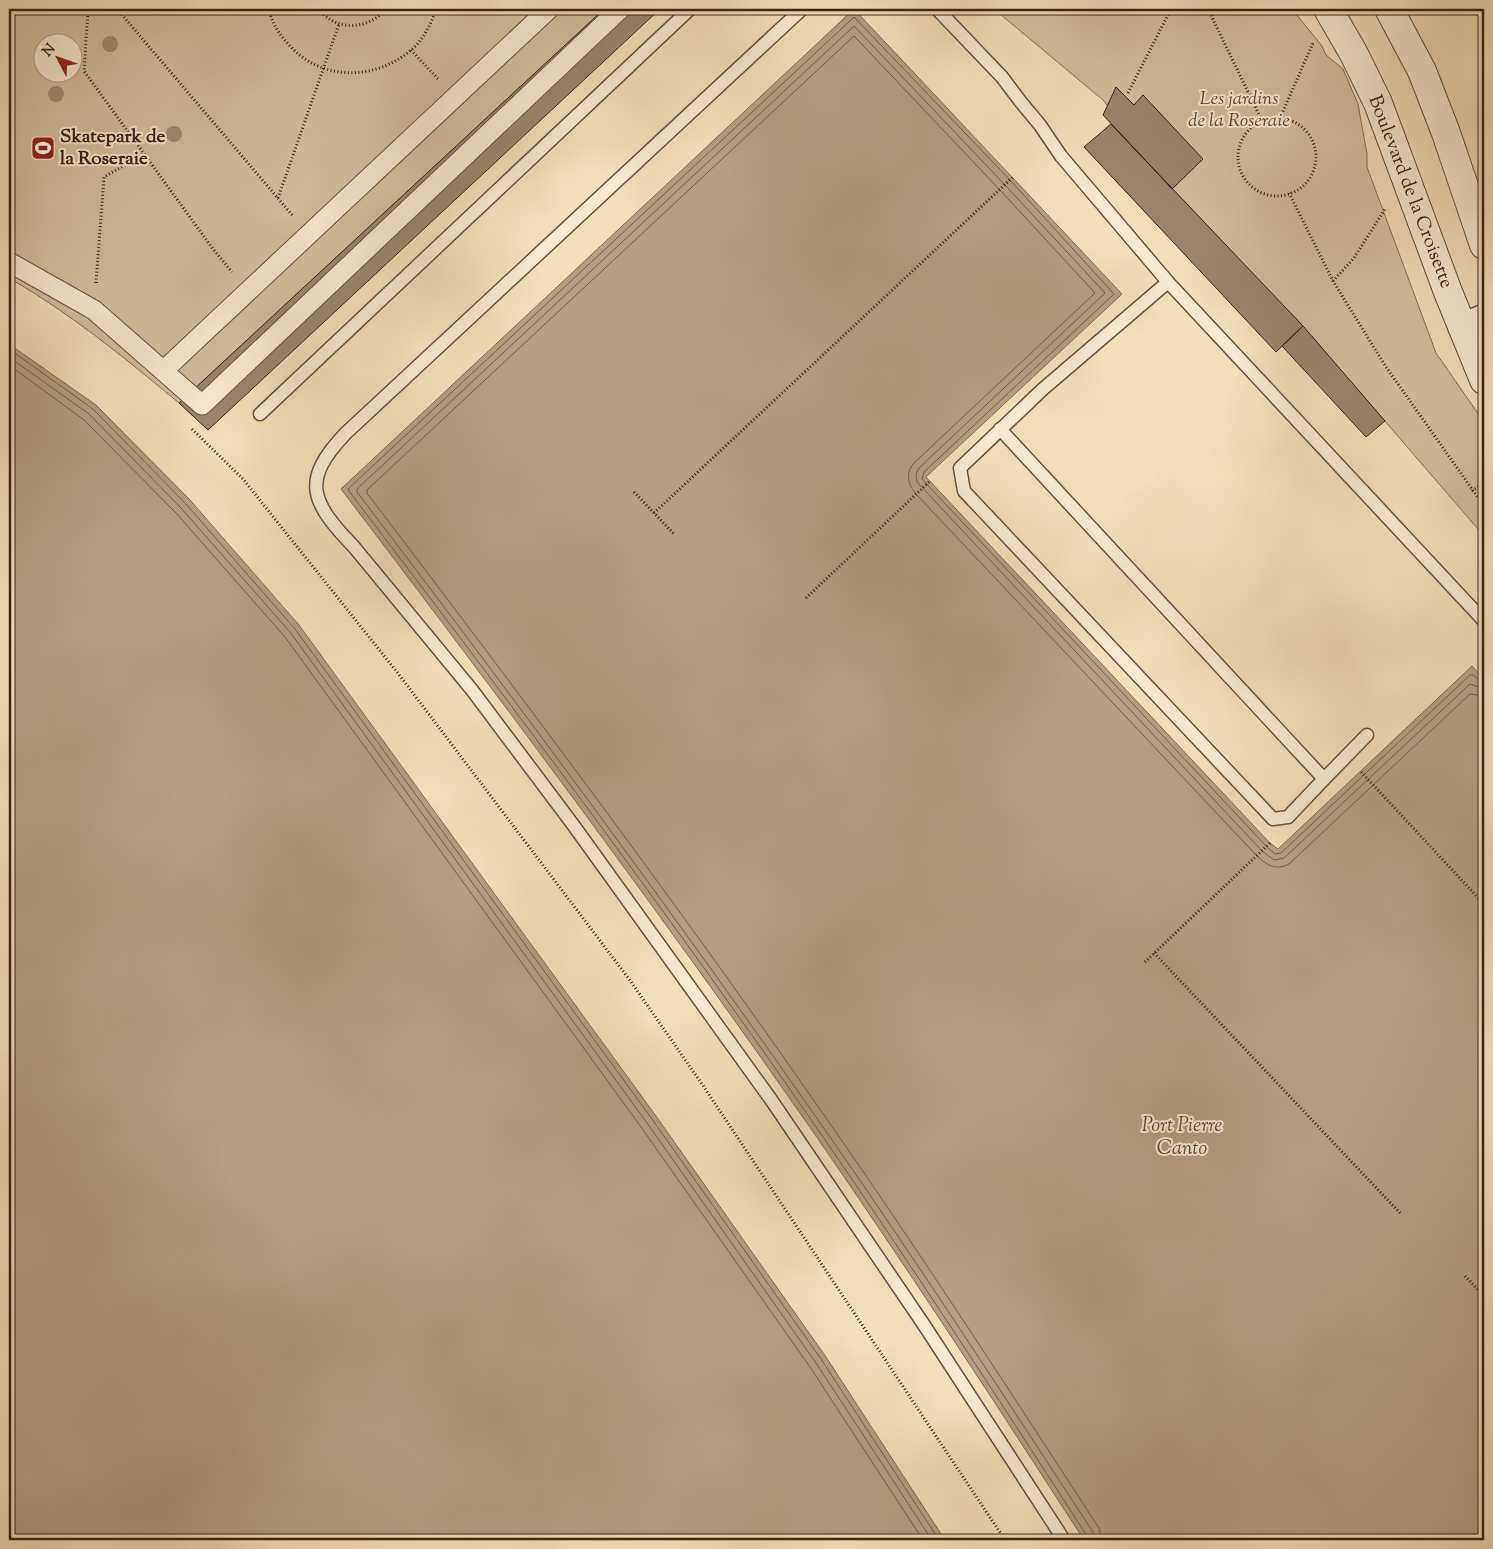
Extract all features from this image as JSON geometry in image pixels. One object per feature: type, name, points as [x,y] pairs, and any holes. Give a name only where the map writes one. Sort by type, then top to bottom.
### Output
[{"type":"street","points":[[163,371],[550,9]]},
{"type":"street","points":[[9,262],[94,310],[202,405],[620,9]]},
{"type":"street","name":"Boulevard de la Croisette","points":[[1328,9],[1354,54],[1378,103],[1404,173],[1473,322],[1484,380]]},
{"type":"street","points":[[1389,9],[1422,71],[1446,133],[1484,245]]},
{"type":"lane","points":[[260,414],[690,9]]},
{"type":"lane","points":[[802,9],[346,433],[331,448],[321,463],[315,484],[319,502],[338,531],[354,547],[472,690],[574,826],[772,1101],[924,1325],[1064,1540]]},
{"type":"lane","points":[[937,9],[1002,76],[1061,156],[1168,282],[1484,621]]},
{"type":"lane","points":[[1168,282],[1043,389],[960,468],[964,492],[1273,819],[1288,817],[1367,735]]},
{"type":"lane","points":[[1000,429],[1324,779]]},
{"type":"path","points":[[88,9],[84,70],[213,250],[248,291]]},
{"type":"path","points":[[117,9],[309,234]]},
{"type":"path","points":[[269,9],[271,17],[283,39],[301,57],[324,69],[347,74],[370,72],[392,64],[411,50],[426,32],[436,9]]},
{"type":"path","points":[[319,9],[329,19],[339,24],[354,26],[368,23],[380,16],[386,9]]},
{"type":"path","points":[[1128,93],[1171,9]]},
{"type":"path","points":[[1208,9],[1262,121]]},
{"type":"path","points":[[1280,118],[1328,9]]},
{"type":"path","points":[[278,199],[339,24]]},
{"type":"path","points":[[411,50],[455,96]]},
{"type":"path","points":[[1280,118],[1295,122],[1304,129],[1314,147],[1314,167],[1309,177],[1302,186],[1290,193],[1280,195],[1263,193],[1249,184],[1240,170],[1238,155],[1240,144],[1245,134],[1262,121],[1280,118]]},
{"type":"path","points":[[94,310],[104,177],[144,154]]},
{"type":"path","points":[[1333,282],[1354,258],[1379,222],[1404,173]]},
{"type":"path","points":[[654,512],[1013,177]]},
{"type":"path","points":[[1290,193],[1333,282],[1386,367],[1484,506]]},
{"type":"path","points":[[186,423],[243,479],[398,672],[629,979],[713,1101],[1006,1540]]},
{"type":"path","points":[[806,598],[930,481]]},
{"type":"path","points":[[1472,491],[1484,483]]},
{"type":"path","points":[[634,492],[674,534]]},
{"type":"path","points":[[1360,771],[1484,904]]},
{"type":"path","points":[[1145,962],[1270,843]]},
{"type":"path","points":[[1154,953],[1400,1213]]},
{"type":"path","points":[[1465,1276],[1484,1296]]},
{"type":"green space","points":[[9,9],[604,9],[179,403],[118,353],[32,292],[9,278]]},
{"type":"green space","name":"Les jardins de la Roseraie","points":[[994,9],[1292,9],[1322,46],[1326,55],[1343,69],[1358,104],[1367,154],[1367,167],[1436,353],[1484,422],[1484,536],[1303,326],[1172,189],[1103,100]]},
{"type":"water","name":"Port Pierre Canto","points":[[854,9],[1122,294],[926,477],[1270,843],[1278,849],[1472,666],[1484,679],[1484,1540],[1084,1540],[918,1286],[816,1136],[582,810],[341,489]]},
{"type":"water","points":[[9,344],[96,405],[190,500],[299,625],[656,1116],[826,1357],[945,1540],[9,1540]]},
{"type":"building","points":[[604,9],[660,9],[208,430],[179,403]]},
{"type":"building","points":[[1116,87],[1134,105],[1143,95],[1203,159],[1172,189],[1103,115]]},
{"type":"building","points":[[1111,124],[1303,326],[1276,352],[1084,147]]},
{"type":"building","points":[[1303,326],[1385,421],[1366,437],[1282,346]]},
{"type":"place","name":"Skatepark de la Roseraie","points":[[43,148]]}]
